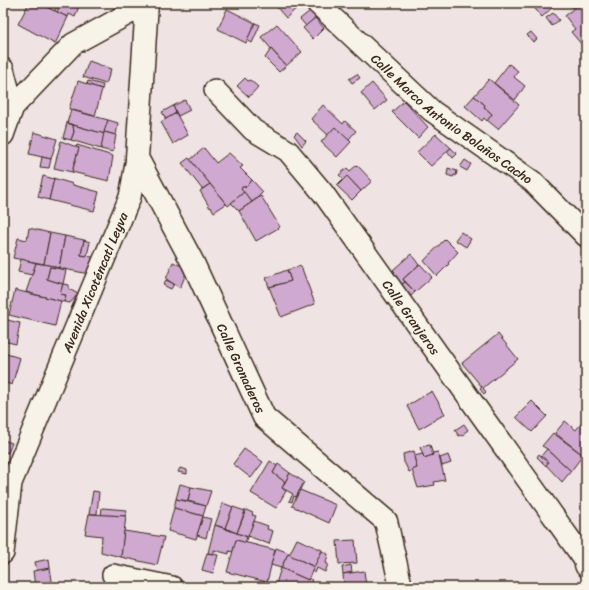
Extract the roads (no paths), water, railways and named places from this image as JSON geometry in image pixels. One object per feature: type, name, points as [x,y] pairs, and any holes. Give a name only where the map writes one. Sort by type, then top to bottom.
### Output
[{"type":"street","name":"Calle Marco Antonio Bolaños Cacho","points":[[317,3],[432,111],[532,181],[586,236]]},
{"type":"street","points":[[3,135],[13,107],[73,44],[147,4]]},
{"type":"street","name":"Avenida Xicoténcatl Leyva","points":[[3,553],[7,482],[130,197],[137,158],[147,4]]},
{"type":"street","points":[[3,69],[13,107]]},
{"type":"street","name":"Calle Granjeros","points":[[215,90],[253,130],[288,151],[323,193],[585,561]]},
{"type":"street","name":"Calle Granaderos","points":[[137,158],[193,263],[264,417],[386,521],[401,587]]},
{"type":"street","points":[[113,575],[172,587]]}]
